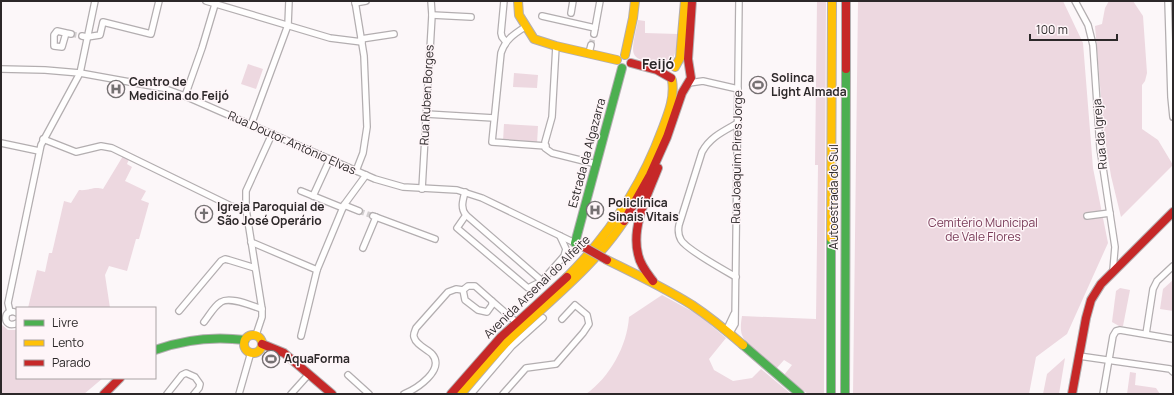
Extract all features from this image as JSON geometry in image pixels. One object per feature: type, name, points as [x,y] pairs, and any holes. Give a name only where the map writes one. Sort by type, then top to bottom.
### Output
[{"type":"main road","points":[[518,1],[519,15],[527,29],[553,45],[590,49],[617,60]]},
{"type":"main road","points":[[625,55],[634,18],[636,1]]},
{"type":"main road","points":[[671,79],[671,72],[678,63],[681,55],[685,1]]},
{"type":"main road","points":[[631,63],[657,70],[671,79],[678,86],[688,83],[691,78],[688,60],[692,1]]},
{"type":"main road","name":"Autoestrada do Sul","points":[[831,394],[832,1]]},
{"type":"main road","name":"Autoestrada do Sul","points":[[845,394],[846,1]]},
{"type":"main road","points":[[617,60],[620,56],[625,55],[630,57],[631,63]]},
{"type":"main road","points":[[617,60],[617,64],[622,68],[626,68],[631,63]]},
{"type":"main road","points":[[657,70],[683,66],[690,72]]},
{"type":"main road","name":"Estrada da Algazarra","points":[[575,243],[622,68]]},
{"type":"main road","name":"Avenida Arsenal do Alfeite","points":[[451,394],[494,344],[576,268],[603,239],[641,180],[658,142],[674,90],[671,79]]},
{"type":"main road","name":"Avenida Arsenal do Alfeite","points":[[461,394],[510,338],[567,288],[609,243],[644,191],[663,148],[681,95],[688,83]]},
{"type":"main road","points":[[669,292],[652,280],[646,272],[637,254],[636,240],[639,219],[665,149],[675,115]]},
{"type":"main road","points":[[1072,394],[1086,318],[1091,300],[1101,284],[1113,270],[1173,212]]},
{"type":"main road","points":[[575,243],[669,292],[698,309],[800,394]]},
{"type":"main road","points":[[156,350],[176,342],[208,336],[245,340],[251,335],[256,335],[262,340],[261,347],[257,352],[251,352],[246,349],[245,340]]},
{"type":"main road","points":[[262,344],[284,353],[332,394]]},
{"type":"main road","points":[[103,394],[119,379]]},
{"type":"street","points":[[10,312],[8,303],[39,151],[43,139],[80,73],[85,36],[95,1]]},
{"type":"street","points":[[85,36],[100,36],[103,22],[151,34],[159,1]]},
{"type":"street","points":[[206,1],[215,2],[330,38],[361,41],[394,34]]},
{"type":"street","points":[[251,124],[288,25],[289,1]]},
{"type":"street","points":[[356,171],[363,153],[367,128],[364,56],[355,2],[366,1]]},
{"type":"street","name":"Rua Ruben Borges","points":[[422,189],[432,15],[431,1]]},
{"type":"street","points":[[504,1],[501,33],[506,42]]},
{"type":"street","points":[[572,12],[574,1]]},
{"type":"street","points":[[542,16],[594,31],[600,1]]},
{"type":"street","name":"Rua Joaquim Pires Jorge","points":[[739,1],[736,277],[734,314],[737,335],[742,345]]},
{"type":"street","name":"Rua da Igreja","points":[[1075,1],[1088,25],[1093,45],[1100,148],[1115,247],[1113,270]]},
{"type":"street","points":[[1168,1],[1173,117]]},
{"type":"street","points":[[185,96],[202,48],[215,2]]},
{"type":"street","points":[[432,15],[471,17]]},
{"type":"street","points":[[527,29],[511,37],[506,42],[501,54],[492,142],[546,146]]},
{"type":"street","points":[[553,45],[552,113],[545,142],[547,150],[552,153],[596,164]]},
{"type":"street","name":"Rua Doutor António Elvas","points":[[1,69],[45,70],[80,73],[163,88],[185,96],[356,171],[394,186],[422,189],[457,190],[465,192],[482,198],[575,243]]},
{"type":"street","points":[[690,72],[707,82]]},
{"type":"street","points":[[688,83],[700,81],[738,89]]},
{"type":"street","points":[[426,114],[494,118]]},
{"type":"street","points":[[736,277],[689,248],[682,242],[678,231],[700,159],[706,145],[714,137],[738,123]]},
{"type":"street","points":[[256,335],[262,317],[262,309],[246,207],[246,191],[272,134]]},
{"type":"street","points":[[43,139],[76,152],[101,146],[112,148],[231,206],[238,208],[246,207]]},
{"type":"street","points":[[1,143],[39,151]]},
{"type":"street","points":[[313,196],[330,159]]},
{"type":"street","points":[[301,336],[317,270],[343,207],[366,175]]},
{"type":"street","points":[[301,191],[343,207],[359,211]]},
{"type":"street","points":[[465,192],[462,207],[466,215],[542,281]]},
{"type":"street","points":[[1086,216],[1110,213]]},
{"type":"street","points":[[466,215],[457,228],[528,288],[542,281],[564,256],[566,249],[560,235]]},
{"type":"street","points":[[363,248],[374,217],[436,240]]},
{"type":"street","points":[[251,242],[317,270]]},
{"type":"street","points":[[179,311],[221,260],[225,259],[255,268]]},
{"type":"street","points":[[1146,334],[1153,289],[1157,281],[1173,266]]},
{"type":"street","points":[[404,394],[421,384],[436,366],[432,354],[414,339],[414,334],[416,328],[448,292],[456,289],[463,290],[468,286],[474,286],[516,322]]},
{"type":"street","points":[[463,290],[465,300],[478,310],[487,312],[492,305],[492,301]]},
{"type":"street","points":[[204,322],[220,303],[225,300],[232,300],[262,309]]},
{"type":"street","points":[[503,394],[526,368],[556,364],[589,324],[587,315],[575,304],[562,319]]},
{"type":"street","points":[[10,312],[16,313]]},
{"type":"street","points":[[10,312],[6,316],[6,322],[11,325],[16,323]]},
{"type":"street","points":[[713,320],[721,322],[726,321],[734,314]]},
{"type":"street","name":"Rua Joaquim Pires Jorge","points":[[727,332],[734,314]]},
{"type":"street","points":[[471,394],[512,346],[543,318]]},
{"type":"street","points":[[727,332],[731,331],[735,324]]},
{"type":"street","points":[[1103,394],[1113,336],[1116,332],[1120,330],[1173,339]]},
{"type":"street","points":[[239,394],[251,352]]},
{"type":"street","points":[[1079,356],[1170,369],[1173,372]]},
{"type":"street","points":[[167,394],[182,375],[186,373],[195,377],[200,384],[199,388],[194,394]]},
{"type":"street","points":[[291,394],[308,374]]},
{"type":"street","points":[[348,375],[369,394]]},
{"type":"green space","points":[[817,1],[826,1],[824,394],[808,394],[784,375],[792,365],[784,360],[776,369],[748,345],[742,335],[741,326],[742,316],[816,319],[818,165],[815,165]]},
{"type":"green space","name":"Cemitério Municipal de Vale Flores","points":[[858,1],[1063,1],[1083,43],[1093,168],[1108,243],[1067,334],[1036,357],[1029,394],[853,394]]},
{"type":"green space","points":[[1109,1],[1133,1],[1143,16],[1147,73],[1145,81],[1142,85],[1142,129],[1158,140],[1173,165],[1121,217],[1111,176],[1104,133],[1095,26],[1102,24],[1105,8]]},
{"type":"green space","points":[[638,20],[645,21],[645,33],[678,34],[674,55],[669,63],[659,65],[639,59],[635,56],[633,47]]},
{"type":"green space","points":[[248,64],[263,69],[256,89],[241,84]]},
{"type":"green space","points":[[514,73],[538,75],[537,88],[513,87]]},
{"type":"green space","points":[[504,124],[538,126],[537,144],[503,141]]},
{"type":"green space","points":[[123,156],[129,159],[127,164],[132,167],[125,181],[146,191],[141,200],[149,203],[139,239],[136,239],[127,271],[109,266],[105,275],[110,307],[28,307],[37,270],[45,272],[49,253],[52,253],[64,201],[71,203],[79,190],[97,188],[103,189]]},
{"type":"green space","points":[[1173,280],[1173,311],[1160,309],[1163,289]]},
{"type":"green space","points":[[1120,288],[1130,290],[1123,326],[1119,326],[1112,322],[1116,291]]},
{"type":"green space","points":[[662,295],[699,315],[726,338],[709,359],[714,370],[733,381],[752,378],[761,369],[791,394],[586,394],[603,379],[616,360],[625,339],[629,317]]},
{"type":"green space","points":[[1,324],[8,330],[16,330],[16,379],[102,379],[84,394],[1,394]]},
{"type":"green space","points":[[1065,358],[1059,394],[1043,394],[1047,374]]},
{"type":"green space","points":[[1130,372],[1136,373],[1135,385],[1156,388],[1160,394],[1127,394]]},
{"type":"tunnel","points":[[71,34],[82,36]]},
{"type":"tunnel","points":[[591,45],[594,34]]},
{"type":"tunnel","points":[[359,211],[373,216]]},
{"type":"traffic: fast","points":[[584,247],[575,243],[622,68]]},
{"type":"traffic: fast","points":[[845,394],[846,69]]},
{"type":"traffic: fast","points":[[831,238],[831,394]]},
{"type":"traffic: fast","points":[[156,350],[177,343],[199,339],[222,338],[245,340]]},
{"type":"traffic: fast","points":[[743,345],[800,394]]},
{"type":"traffic: slow","points":[[518,1],[519,15],[534,39],[556,46],[617,60]]},
{"type":"traffic: slow","points":[[625,55],[635,1]]},
{"type":"traffic: slow","points":[[675,67],[680,58],[685,1]]},
{"type":"traffic: slow","points":[[831,238],[832,1]]},
{"type":"traffic: slow","points":[[567,277],[597,244],[634,190],[654,151],[669,112],[673,93],[672,80]]},
{"type":"traffic: slow","points":[[461,394],[509,340],[587,266],[613,237],[624,221]]},
{"type":"traffic: slow","points":[[607,260],[661,287],[692,305],[743,345]]},
{"type":"traffic: slow","points":[[253,335],[259,338],[262,344],[259,350],[253,353],[247,350],[244,344],[247,338],[253,335]]},
{"type":"traffic: jam","points":[[624,221],[650,175],[667,137],[682,93],[691,78],[688,59],[692,1]]},
{"type":"traffic: jam","points":[[846,1],[846,69]]},
{"type":"traffic: jam","points":[[631,63],[657,70],[671,78]]},
{"type":"traffic: jam","points":[[653,281],[640,262],[636,243],[639,221],[645,199],[658,168]]},
{"type":"traffic: jam","points":[[1072,394],[1086,318],[1091,300],[1101,284],[1173,212]]},
{"type":"traffic: jam","points":[[584,247],[607,260]]},
{"type":"traffic: jam","points":[[451,394],[501,337],[567,277]]},
{"type":"traffic: jam","points":[[262,344],[284,353],[332,394]]},
{"type":"traffic: jam","points":[[104,394],[119,379]]},
{"type":"place","name":"Solinca Light Almada","points":[[758,85]]},
{"type":"place","name":"Centro de Medicina do Feijó","points":[[116,89]]},
{"type":"place","name":"Policlínica Sinais Vitais","points":[[595,210]]},
{"type":"place","name":"Igreja Paroquial de São José Operário","points":[[204,214]]},
{"type":"place","name":"AquaForma","points":[[271,359]]},
{"type":"district","name":"Feijó","points":[[658,64]]}]
